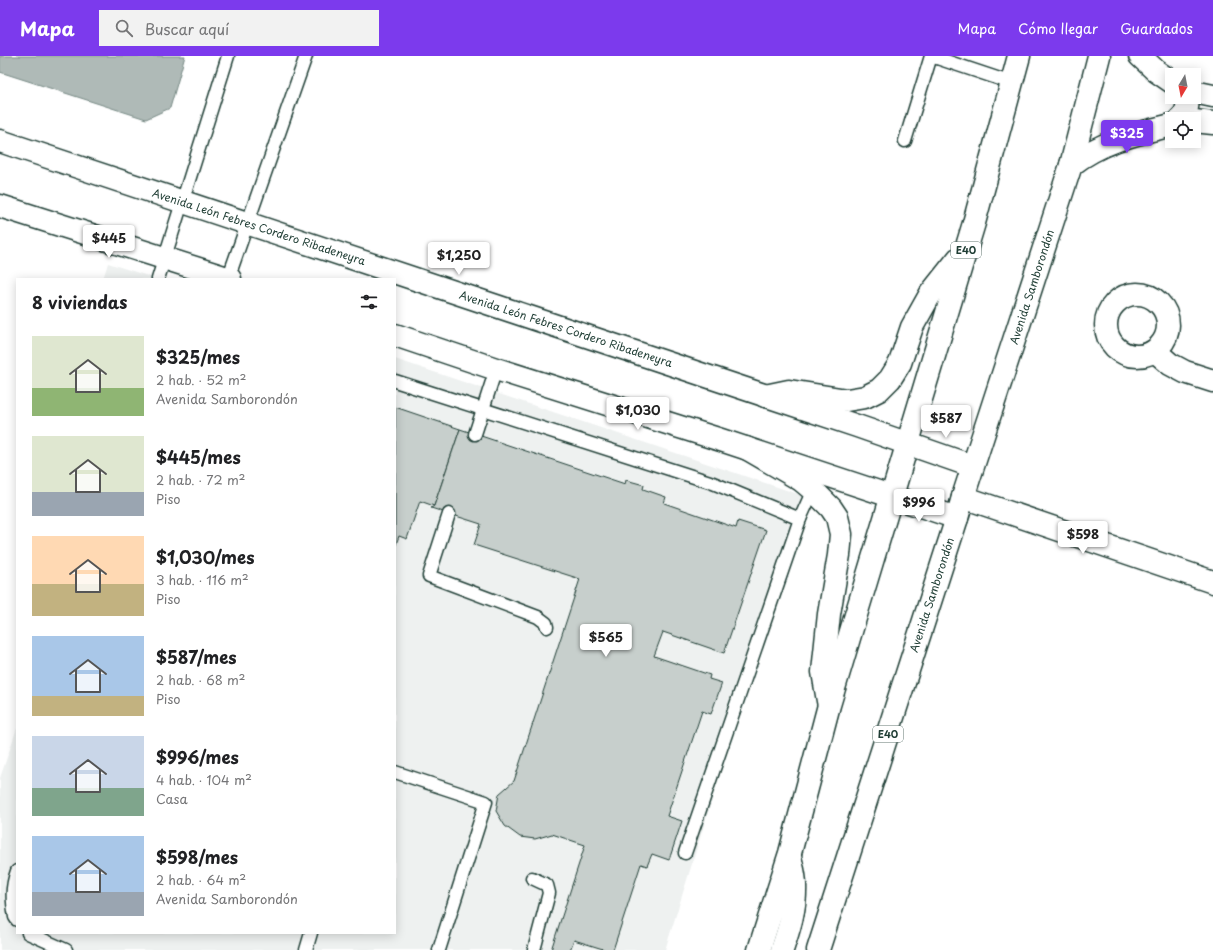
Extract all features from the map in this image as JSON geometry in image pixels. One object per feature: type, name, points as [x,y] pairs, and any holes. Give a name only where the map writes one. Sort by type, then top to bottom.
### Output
[{"type":"main road","name":"E40","points":[[758,950],[790,853],[829,705],[966,248],[1019,56]]},
{"type":"main road","name":"Avenida Samborondón","points":[[818,950],[957,518],[962,497],[1071,165],[1099,56]]},
{"type":"main road","points":[[1140,56],[1165,77]]},
{"type":"main road","points":[[1201,93],[1213,96]]},
{"type":"main road","points":[[1201,122],[1213,123]]},
{"type":"main road","points":[[1071,165],[1096,148],[1118,139],[1165,127]]},
{"type":"main road","name":"Avenida León Febres Cordero Ribadeneyra","points":[[0,141],[907,443],[972,466]]},
{"type":"main road","points":[[0,206],[161,269],[222,278]]},
{"type":"main road","points":[[765,396],[789,392],[847,400],[865,397],[879,390],[890,379],[900,363],[912,327],[931,293],[966,248]]},
{"type":"main road","points":[[396,335],[496,369],[746,448],[957,518]]},
{"type":"main road","points":[[1155,351],[1170,364],[1185,372],[1213,381]]},
{"type":"main road","points":[[746,448],[792,474],[813,490],[831,508],[837,517],[841,534],[829,614],[823,672],[829,705]]},
{"type":"main road","points":[[962,497],[1213,582]]},
{"type":"main road","points":[[782,950],[795,902],[795,883],[790,853]]},
{"type":"lane","points":[[161,269],[228,56]]},
{"type":"lane","points":[[229,278],[247,223],[306,56]]},
{"type":"lane","points":[[905,141],[931,56],[1012,83]]},
{"type":"lane","points":[[475,434],[496,369]]},
{"type":"lane","points":[[396,380],[713,483],[800,519]]},
{"type":"lane","points":[[685,853],[800,519],[813,490]]},
{"type":"lane","points":[[449,514],[429,576],[538,617],[546,622],[547,627]]},
{"type":"lane","points":[[396,772],[486,802],[439,950]]},
{"type":"lane","points":[[16,874],[12,897],[16,918]]},
{"type":"lane","points":[[532,878],[547,885],[549,894],[534,950]]},
{"type":"lane","points":[[30,934],[66,950]]},
{"type":"lane","points":[[306,950],[311,934]]},
{"type":"shaded area","points":[[0,56],[185,56],[170,108],[146,119],[0,72]]},
{"type":"shaded area","points":[[108,263],[154,278],[103,278]]},
{"type":"shaded area","points":[[396,359],[807,497],[665,950],[0,950],[0,778],[16,731],[16,934],[396,934]]},
{"type":"building","points":[[396,407],[460,429],[434,506],[420,501],[407,539],[399,536],[396,544]]},
{"type":"building","points":[[460,429],[625,484],[626,480],[644,485],[643,489],[666,497],[664,503],[736,528],[738,521],[766,530],[724,653],[663,632],[654,656],[710,675],[709,679],[722,683],[711,714],[702,711],[667,816],[682,821],[669,860],[652,854],[647,866],[641,864],[613,950],[606,950],[574,940],[570,950],[551,950],[585,845],[552,834],[535,839],[520,837],[505,826],[496,811],[499,794],[514,781],[580,579],[474,545],[481,524],[431,508],[434,506]]}]
